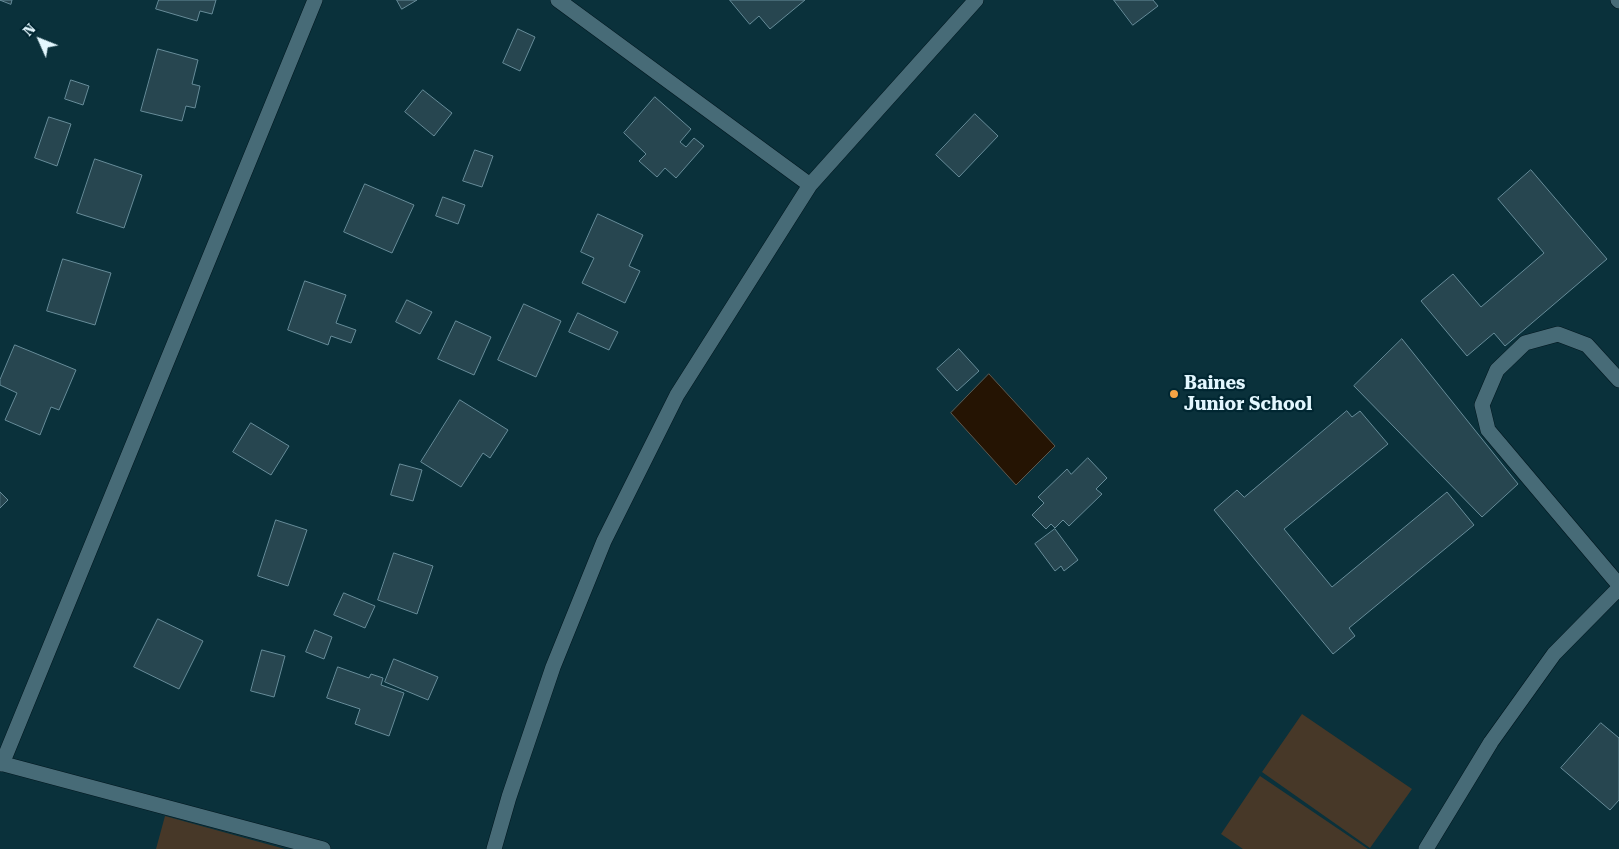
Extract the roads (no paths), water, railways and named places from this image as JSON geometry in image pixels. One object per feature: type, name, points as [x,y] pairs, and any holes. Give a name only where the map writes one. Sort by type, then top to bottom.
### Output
[{"type":"street","points":[[315,0],[1,763],[324,849]]},
{"type":"street","points":[[558,0],[810,185]]},
{"type":"street","points":[[494,849],[509,797],[553,667],[604,541],[677,395],[810,185],[976,0]]},
{"type":"street","points":[[1426,849],[1491,742],[1554,654],[1619,587],[1488,430],[1482,405],[1496,370],[1525,343],[1558,334],[1587,345],[1619,380]]},
{"type":"place","name":"Baines Junior School","points":[[1174,394]]}]
